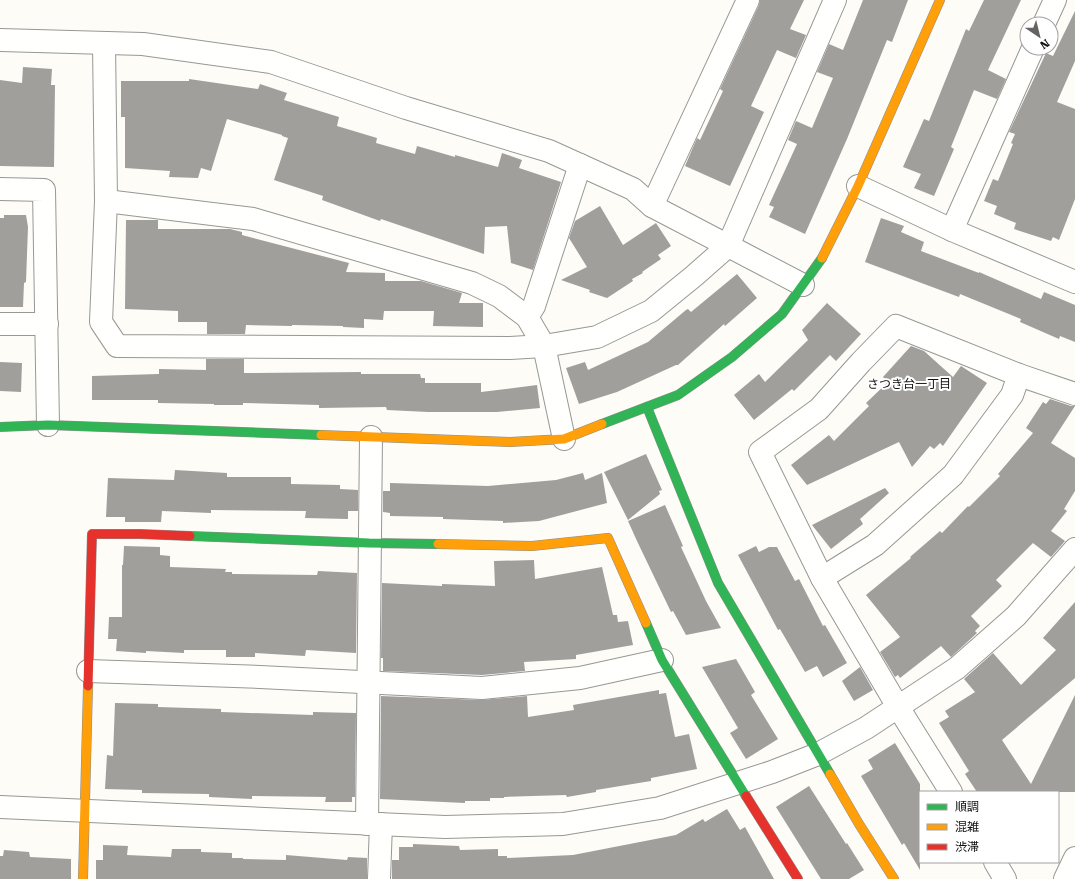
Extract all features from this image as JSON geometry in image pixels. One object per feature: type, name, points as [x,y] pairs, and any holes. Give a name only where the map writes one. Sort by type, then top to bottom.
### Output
[{"type":"street","points":[[652,206],[748,0]]},
{"type":"street","points":[[104,43],[106,201],[101,322],[117,346],[510,348],[544,346],[597,337],[651,311],[728,246],[835,0]]},
{"type":"street","points":[[0,427],[48,425],[510,442],[564,439],[678,395],[732,357],[782,314],[824,256],[858,186],[940,0]]},
{"type":"street","points":[[1048,16],[1055,0]]},
{"type":"street","points":[[0,40],[143,44],[271,62],[406,108],[549,151],[633,189],[652,206],[803,285]]},
{"type":"street","points":[[952,230],[1030,56]]},
{"type":"street","points":[[528,317],[534,306],[580,165]]},
{"type":"street","points":[[858,186],[952,230],[1075,282]]},
{"type":"street","points":[[0,189],[44,190],[48,425]]},
{"type":"street","points":[[106,201],[253,219],[472,283],[499,296],[528,317],[544,346],[564,439]]},
{"type":"street","points":[[0,324],[47,324]]},
{"type":"street","points":[[950,791],[822,578],[760,452],[819,409],[896,326],[1019,375],[1075,394]]},
{"type":"street","points":[[822,578],[875,545],[953,475],[1012,395],[1019,375]]},
{"type":"street","points":[[647,407],[718,583],[859,824],[894,879]]},
{"type":"street","points":[[371,437],[368,683],[374,824],[380,879]]},
{"type":"street","points":[[83,879],[92,534],[140,534],[369,543],[532,546],[608,538],[662,660],[798,879]]},
{"type":"street","points":[[0,806],[445,827],[563,824],[660,808],[772,772],[818,754],[866,728],[958,668],[1016,616],[1075,549]]},
{"type":"street","points":[[88,671],[260,677],[482,688],[580,678],[662,660]]},
{"type":"street","points":[[1065,879],[1075,858]]},
{"type":"street","points":[[995,863],[1005,879]]},
{"type":"building","points":[[760,0],[804,0],[790,29],[806,35],[796,58],[777,50],[751,106],[764,112],[730,186],[685,166],[697,138],[700,140],[723,91],[720,89]]},
{"type":"building","points":[[863,0],[908,0],[892,42],[887,40],[847,139],[805,234],[769,217],[774,207],[769,205],[797,144],[788,140],[796,121],[812,128],[833,78],[817,72],[829,44],[843,50]]},
{"type":"building","points":[[984,0],[1021,0],[988,70],[1006,79],[997,99],[974,90],[951,147],[954,149],[934,196],[914,188],[921,174],[903,167],[924,119],[929,121],[966,29],[969,31]]},
{"type":"building","points":[[1075,11],[1075,61],[1057,102],[1075,109],[1075,199],[1059,240],[1053,237],[1051,241],[1014,229],[1016,223],[994,214],[997,206],[984,201],[993,179],[998,181],[1013,144],[1011,143],[1015,134],[1009,132],[1045,56],[1059,56],[1059,44]]},
{"type":"building","points":[[23,67],[52,69],[51,85],[55,85],[54,167],[0,166],[0,80],[22,83]]},
{"type":"building","points":[[189,79],[258,89],[260,84],[287,93],[284,100],[339,117],[337,126],[377,138],[376,143],[415,154],[417,146],[498,167],[502,153],[522,160],[519,168],[561,182],[533,270],[511,263],[507,226],[485,227],[484,254],[381,219],[380,221],[322,200],[323,196],[274,180],[288,138],[227,119],[211,171],[201,168],[198,178],[169,177],[170,171],[125,168],[125,117],[121,117],[121,81],[189,81]]},
{"type":"building","points":[[600,206],[623,245],[656,223],[671,246],[658,255],[661,259],[642,272],[643,273],[632,279],[633,281],[607,298],[589,292],[590,290],[561,280],[587,267],[569,238],[575,221]]},
{"type":"building","points":[[4,215],[26,215],[28,227],[26,282],[24,283],[23,307],[0,307],[0,218],[4,218]]},
{"type":"building","points":[[881,218],[904,226],[901,232],[924,242],[921,251],[979,272],[1041,299],[1044,292],[1075,305],[1075,342],[1060,336],[1059,339],[1020,322],[1021,319],[960,294],[959,297],[865,262]]},
{"type":"building","points":[[126,220],[158,220],[158,229],[230,229],[242,232],[242,235],[349,263],[346,272],[385,273],[385,281],[421,281],[462,293],[459,303],[483,303],[483,327],[433,326],[434,311],[384,311],[383,320],[364,319],[364,328],[343,326],[246,325],[245,334],[207,334],[207,322],[178,322],[178,311],[125,309]]},
{"type":"building","points":[[737,274],[757,298],[725,326],[724,324],[678,365],[617,392],[579,404],[566,368],[585,362],[588,370],[648,342],[686,310],[688,309],[691,312]]},
{"type":"building","points":[[827,303],[861,334],[836,361],[830,355],[794,391],[792,389],[754,420],[734,395],[759,374],[765,382],[808,340],[802,330]]},
{"type":"building","points":[[911,346],[924,351],[953,377],[961,366],[987,383],[943,446],[940,443],[934,449],[930,446],[912,467],[899,442],[807,485],[791,465],[829,435],[834,441],[869,406],[866,403],[888,382],[883,377]]},
{"type":"building","points":[[206,359],[244,359],[244,373],[361,372],[361,374],[420,374],[421,378],[425,378],[425,383],[481,383],[481,392],[537,385],[540,408],[497,412],[428,412],[387,410],[386,407],[319,408],[319,405],[243,403],[243,405],[214,405],[158,403],[158,400],[92,400],[92,376],[159,374],[159,369],[206,370]]},
{"type":"building","points":[[0,362],[22,363],[21,392],[0,391]]},
{"type":"building","points":[[1050,399],[1075,406],[1051,443],[1075,458],[1075,491],[1064,509],[1067,511],[1051,531],[1065,541],[1051,557],[1033,543],[996,580],[1002,586],[971,616],[980,626],[975,631],[977,633],[951,657],[941,646],[900,678],[898,675],[895,677],[880,652],[900,637],[866,595],[911,558],[910,557],[940,531],[942,533],[1000,476],[998,474],[1033,433],[1026,428],[1043,402],[1046,404]]},
{"type":"building","points":[[646,454],[662,490],[659,491],[660,494],[628,520],[604,472]]},
{"type":"building","points":[[175,470],[227,473],[227,477],[291,477],[291,484],[340,485],[340,489],[358,490],[358,511],[348,511],[348,519],[305,518],[306,511],[211,510],[211,513],[162,511],[161,522],[125,522],[125,517],[106,517],[108,478],[174,480]]},
{"type":"building","points":[[583,473],[585,480],[602,473],[607,503],[539,521],[503,523],[503,521],[443,519],[443,517],[390,516],[390,513],[383,512],[383,491],[390,491],[390,483],[488,486],[556,480]]},
{"type":"building","points":[[885,488],[889,493],[860,519],[863,524],[831,549],[812,525]]},
{"type":"building","points":[[665,505],[683,546],[681,547],[706,601],[721,628],[686,635],[673,611],[671,612],[637,541],[628,521]]},
{"type":"building","points":[[124,546],[160,547],[160,555],[170,556],[170,567],[226,569],[225,572],[232,572],[232,574],[317,575],[318,571],[357,573],[356,653],[306,650],[305,656],[255,653],[255,657],[226,657],[226,650],[184,650],[184,653],[116,651],[117,639],[108,639],[109,617],[122,617],[122,565]]},
{"type":"building","points":[[756,546],[759,552],[769,547],[777,547],[795,581],[799,579],[823,626],[825,625],[847,663],[823,677],[817,666],[805,672],[780,629],[778,630],[738,555]]},
{"type":"building","points":[[534,560],[535,579],[602,567],[613,615],[617,615],[618,622],[628,621],[633,645],[576,655],[576,659],[524,662],[525,671],[482,675],[383,671],[383,658],[381,658],[382,583],[442,586],[442,584],[495,586],[494,561]]},
{"type":"building","points":[[1075,602],[1075,678],[1002,740],[1031,784],[1075,695],[1075,792],[976,791],[965,774],[969,771],[939,723],[949,717],[945,711],[975,692],[964,679],[993,653],[1021,685],[1056,650],[1043,638]]},
{"type":"building","points":[[736,659],[755,692],[751,695],[778,739],[746,759],[730,733],[738,728],[702,667]]},
{"type":"building","points":[[860,667],[873,690],[854,701],[842,681]]},
{"type":"building","points":[[659,690],[659,694],[666,693],[675,737],[689,734],[697,769],[651,778],[651,781],[596,790],[596,792],[567,797],[566,795],[504,797],[490,798],[490,801],[465,801],[465,803],[380,799],[381,696],[481,700],[527,696],[528,717],[574,710],[573,705]]},
{"type":"building","points":[[115,703],[158,704],[158,707],[221,709],[221,712],[313,715],[313,712],[356,713],[355,797],[352,797],[352,802],[325,802],[326,797],[252,796],[252,799],[209,797],[209,794],[142,793],[142,790],[105,789],[107,755],[113,756]]},
{"type":"building","points":[[895,743],[920,784],[920,870],[904,843],[902,845],[861,776],[873,769],[868,760]]},
{"type":"building","points":[[809,786],[864,870],[849,879],[821,879],[776,807]]},
{"type":"building","points":[[727,809],[740,830],[745,827],[774,879],[392,879],[392,860],[399,860],[399,847],[413,847],[413,844],[459,846],[460,850],[498,849],[498,856],[507,856],[507,858],[573,855],[676,835],[703,819],[705,822]]},
{"type":"building","points":[[103,845],[128,846],[127,855],[171,857],[172,849],[201,849],[201,852],[232,853],[232,858],[243,859],[286,860],[286,855],[347,860],[348,857],[367,858],[367,879],[96,879],[96,860],[103,860]]},
{"type":"building","points":[[4,850],[29,852],[30,857],[71,859],[71,879],[0,879],[0,856],[3,856]]},
{"type":"traffic: fast","points":[[602,424],[678,395],[732,357],[782,314],[822,258]]},
{"type":"traffic: fast","points":[[647,407],[718,583],[830,774]]},
{"type":"traffic: fast","points":[[0,427],[48,425],[321,435]]},
{"type":"traffic: fast","points":[[190,536],[369,543],[438,544]]},
{"type":"traffic: fast","points":[[646,623],[662,660],[746,796]]},
{"type":"traffic: slow","points":[[822,258],[858,186],[940,0]]},
{"type":"traffic: slow","points":[[321,435],[510,442],[564,439],[602,424]]},
{"type":"traffic: slow","points":[[438,544],[532,546],[608,538],[646,623]]},
{"type":"traffic: slow","points":[[83,879],[88,686]]},
{"type":"traffic: slow","points":[[830,774],[859,824],[894,879]]},
{"type":"traffic: jam","points":[[88,686],[92,534],[190,536]]},
{"type":"traffic: jam","points":[[746,796],[798,879]]},
{"type":"district","name":"さつき台一丁目","points":[[909,384]]}]
